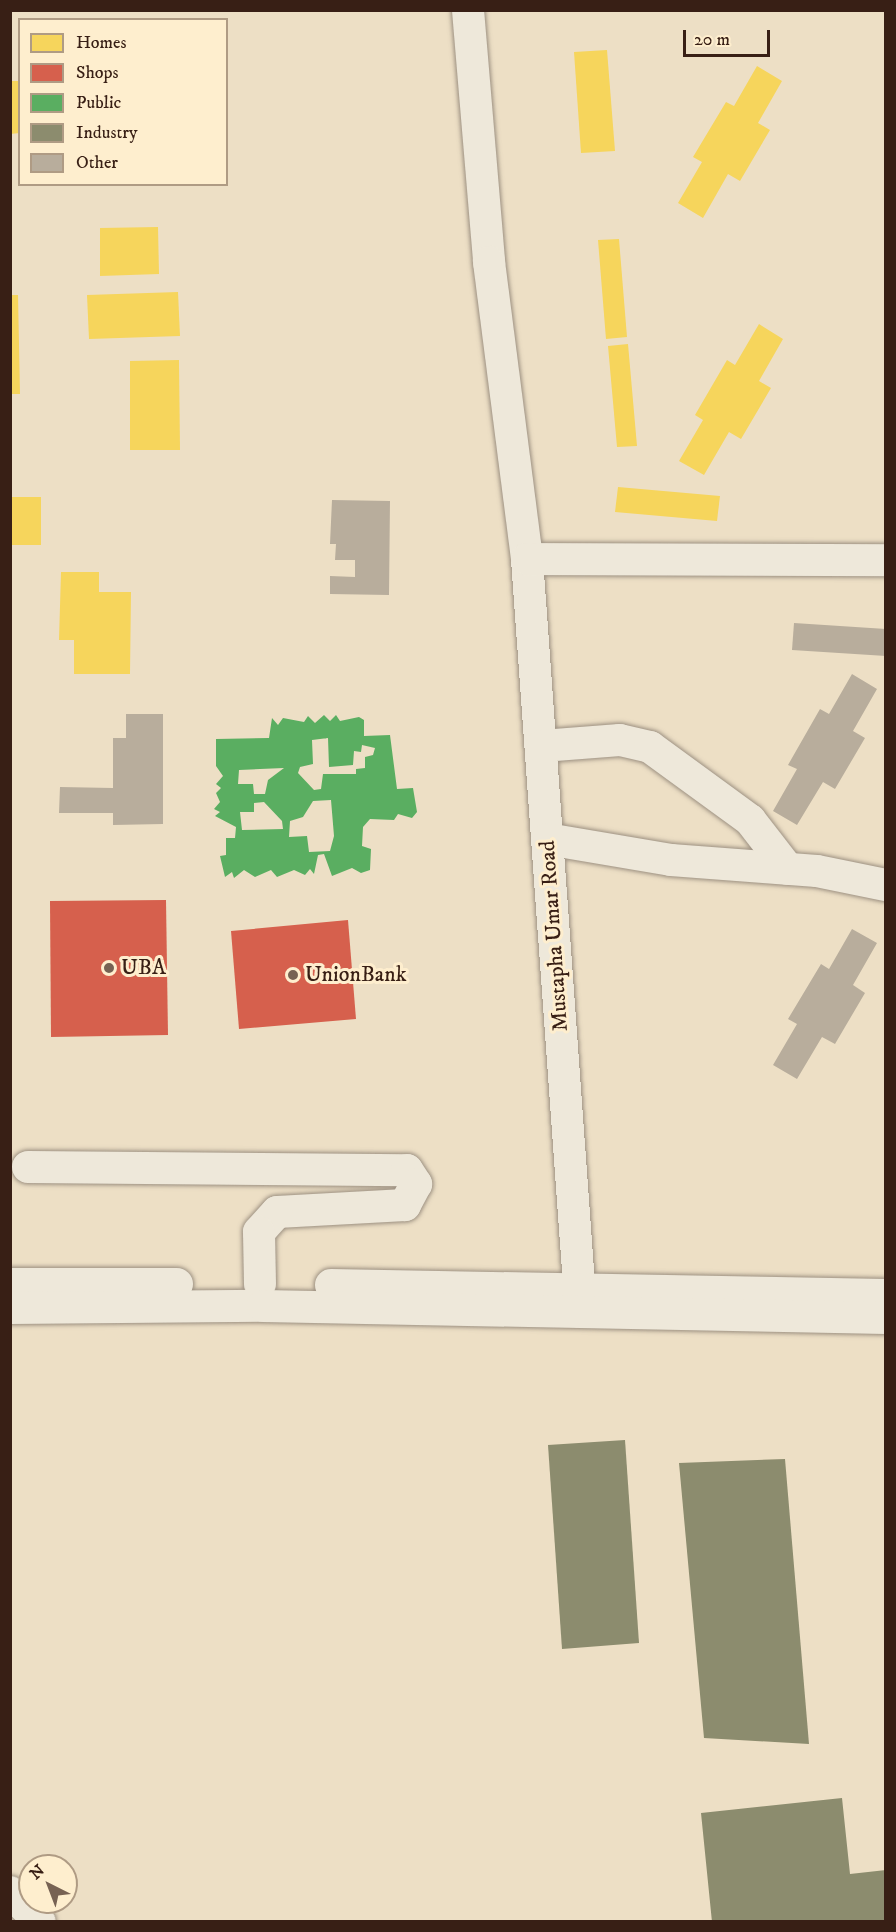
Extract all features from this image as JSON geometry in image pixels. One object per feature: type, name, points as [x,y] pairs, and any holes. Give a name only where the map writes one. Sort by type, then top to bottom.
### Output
[{"type":"street","name":"Mustapha Umar Road","points":[[468,10],[489,262],[527,559],[580,1300]]},
{"type":"street","points":[[527,559],[885,560]]},
{"type":"street","points":[[542,746],[620,740],[650,747],[750,820],[788,868]]},
{"type":"street","points":[[547,839],[671,860],[788,868],[885,885]]},
{"type":"street","points":[[28,1167],[407,1170],[416,1184],[405,1205],[277,1212],[259,1232],[260,1284]]},
{"type":"street","points":[[10,1284],[260,1284],[885,1318]]},
{"type":"street","points":[[10,1308],[885,1295]]},
{"type":"street","points":[[10,1892],[40,1922]]},
{"type":"building: Homes","points":[[607,50],[615,151],[581,153],[574,52]]},
{"type":"building: Homes","points":[[757,66],[782,81],[758,123],[770,130],[740,181],[728,174],[703,218],[678,203],[702,162],[693,157],[726,102],[734,106]]},
{"type":"building: Homes","points":[[10,81],[18,81],[18,133],[10,134]]},
{"type":"building: Homes","points":[[158,227],[159,274],[100,276],[100,228]]},
{"type":"building: Homes","points":[[619,239],[627,337],[606,339],[598,240]]},
{"type":"building: Homes","points":[[178,292],[180,336],[89,339],[87,295]]},
{"type":"building: Homes","points":[[10,295],[18,295],[20,394],[10,394]]},
{"type":"building: Homes","points":[[759,324],[783,339],[759,381],[771,388],[741,439],[729,432],[704,475],[679,461],[703,420],[695,415],[727,360],[735,365]]},
{"type":"building: Homes","points":[[628,344],[637,446],[617,447],[608,346]]},
{"type":"building: Homes","points":[[179,360],[180,450],[130,450],[130,361]]},
{"type":"building: Homes","points":[[618,487],[720,496],[717,521],[615,512]]},
{"type":"building: Homes","points":[[10,497],[41,497],[41,545],[10,545]]},
{"type":"building: Homes","points":[[61,572],[99,572],[99,592],[131,592],[130,674],[74,674],[74,640],[59,640]]},
{"type":"building: Shops","name":"UBA","points":[[166,900],[168,1035],[51,1037],[50,901]]},
{"type":"building: Shops","name":"UnionBank","points":[[348,920],[356,1019],[239,1029],[231,931]]},
{"type":"building: Public","points":[[324,715],[330,721],[336,715],[340,721],[359,717],[364,720],[364,736],[390,735],[397,789],[413,788],[417,812],[412,818],[398,814],[394,820],[370,819],[363,827],[362,846],[371,849],[370,870],[361,873],[352,868],[332,876],[324,854],[318,855],[314,874],[310,869],[305,875],[294,870],[277,877],[271,870],[255,877],[244,870],[234,878],[232,872],[225,877],[220,856],[226,855],[226,838],[235,838],[236,827],[215,816],[220,812],[214,809],[220,802],[216,793],[221,788],[216,784],[223,776],[216,766],[216,739],[269,738],[272,718],[278,725],[283,718],[304,722],[308,716],[315,723]],"holes":[[[328,738],[329,767],[353,765],[354,751],[361,752],[362,745],[375,748],[373,755],[365,757],[365,768],[356,769],[356,774],[323,774],[321,789],[314,790],[298,773],[300,767],[313,764],[312,740]],[[284,768],[268,780],[265,794],[254,794],[253,784],[238,784],[239,770]],[[331,800],[334,836],[330,851],[309,852],[307,836],[289,837],[290,821],[303,817],[313,801]],[[264,802],[282,821],[283,829],[242,830],[240,812],[254,812],[254,803]]]},
{"type":"building: Industry","points":[[625,1440],[639,1643],[562,1649],[548,1445]]},
{"type":"building: Industry","points":[[785,1459],[809,1744],[704,1738],[679,1463]]},
{"type":"building: Industry","points":[[842,1798],[850,1874],[886,1870],[886,1922],[712,1922],[701,1813]]},
{"type":"building: Other","points":[[332,500],[390,501],[389,595],[330,594],[330,576],[355,577],[355,560],[335,560],[336,544],[330,544]]},
{"type":"building: Other","points":[[794,623],[886,629],[886,656],[792,650]]},
{"type":"building: Other","points":[[852,674],[877,689],[853,731],[865,738],[835,789],[823,782],[797,825],[773,811],[797,769],[788,765],[820,709],[829,714]]},
{"type":"building: Other","points":[[126,714],[163,714],[163,824],[113,825],[113,813],[59,813],[60,787],[113,788],[113,738],[126,738]]},
{"type":"building: Other","points":[[852,929],[877,943],[853,985],[865,993],[835,1044],[822,1037],[797,1079],[773,1065],[797,1024],[788,1019],[821,964],[829,969]]},
{"type":"place","name":"UBA","points":[[109,968]]},
{"type":"place","name":"UnionBank","points":[[293,975]]}]
